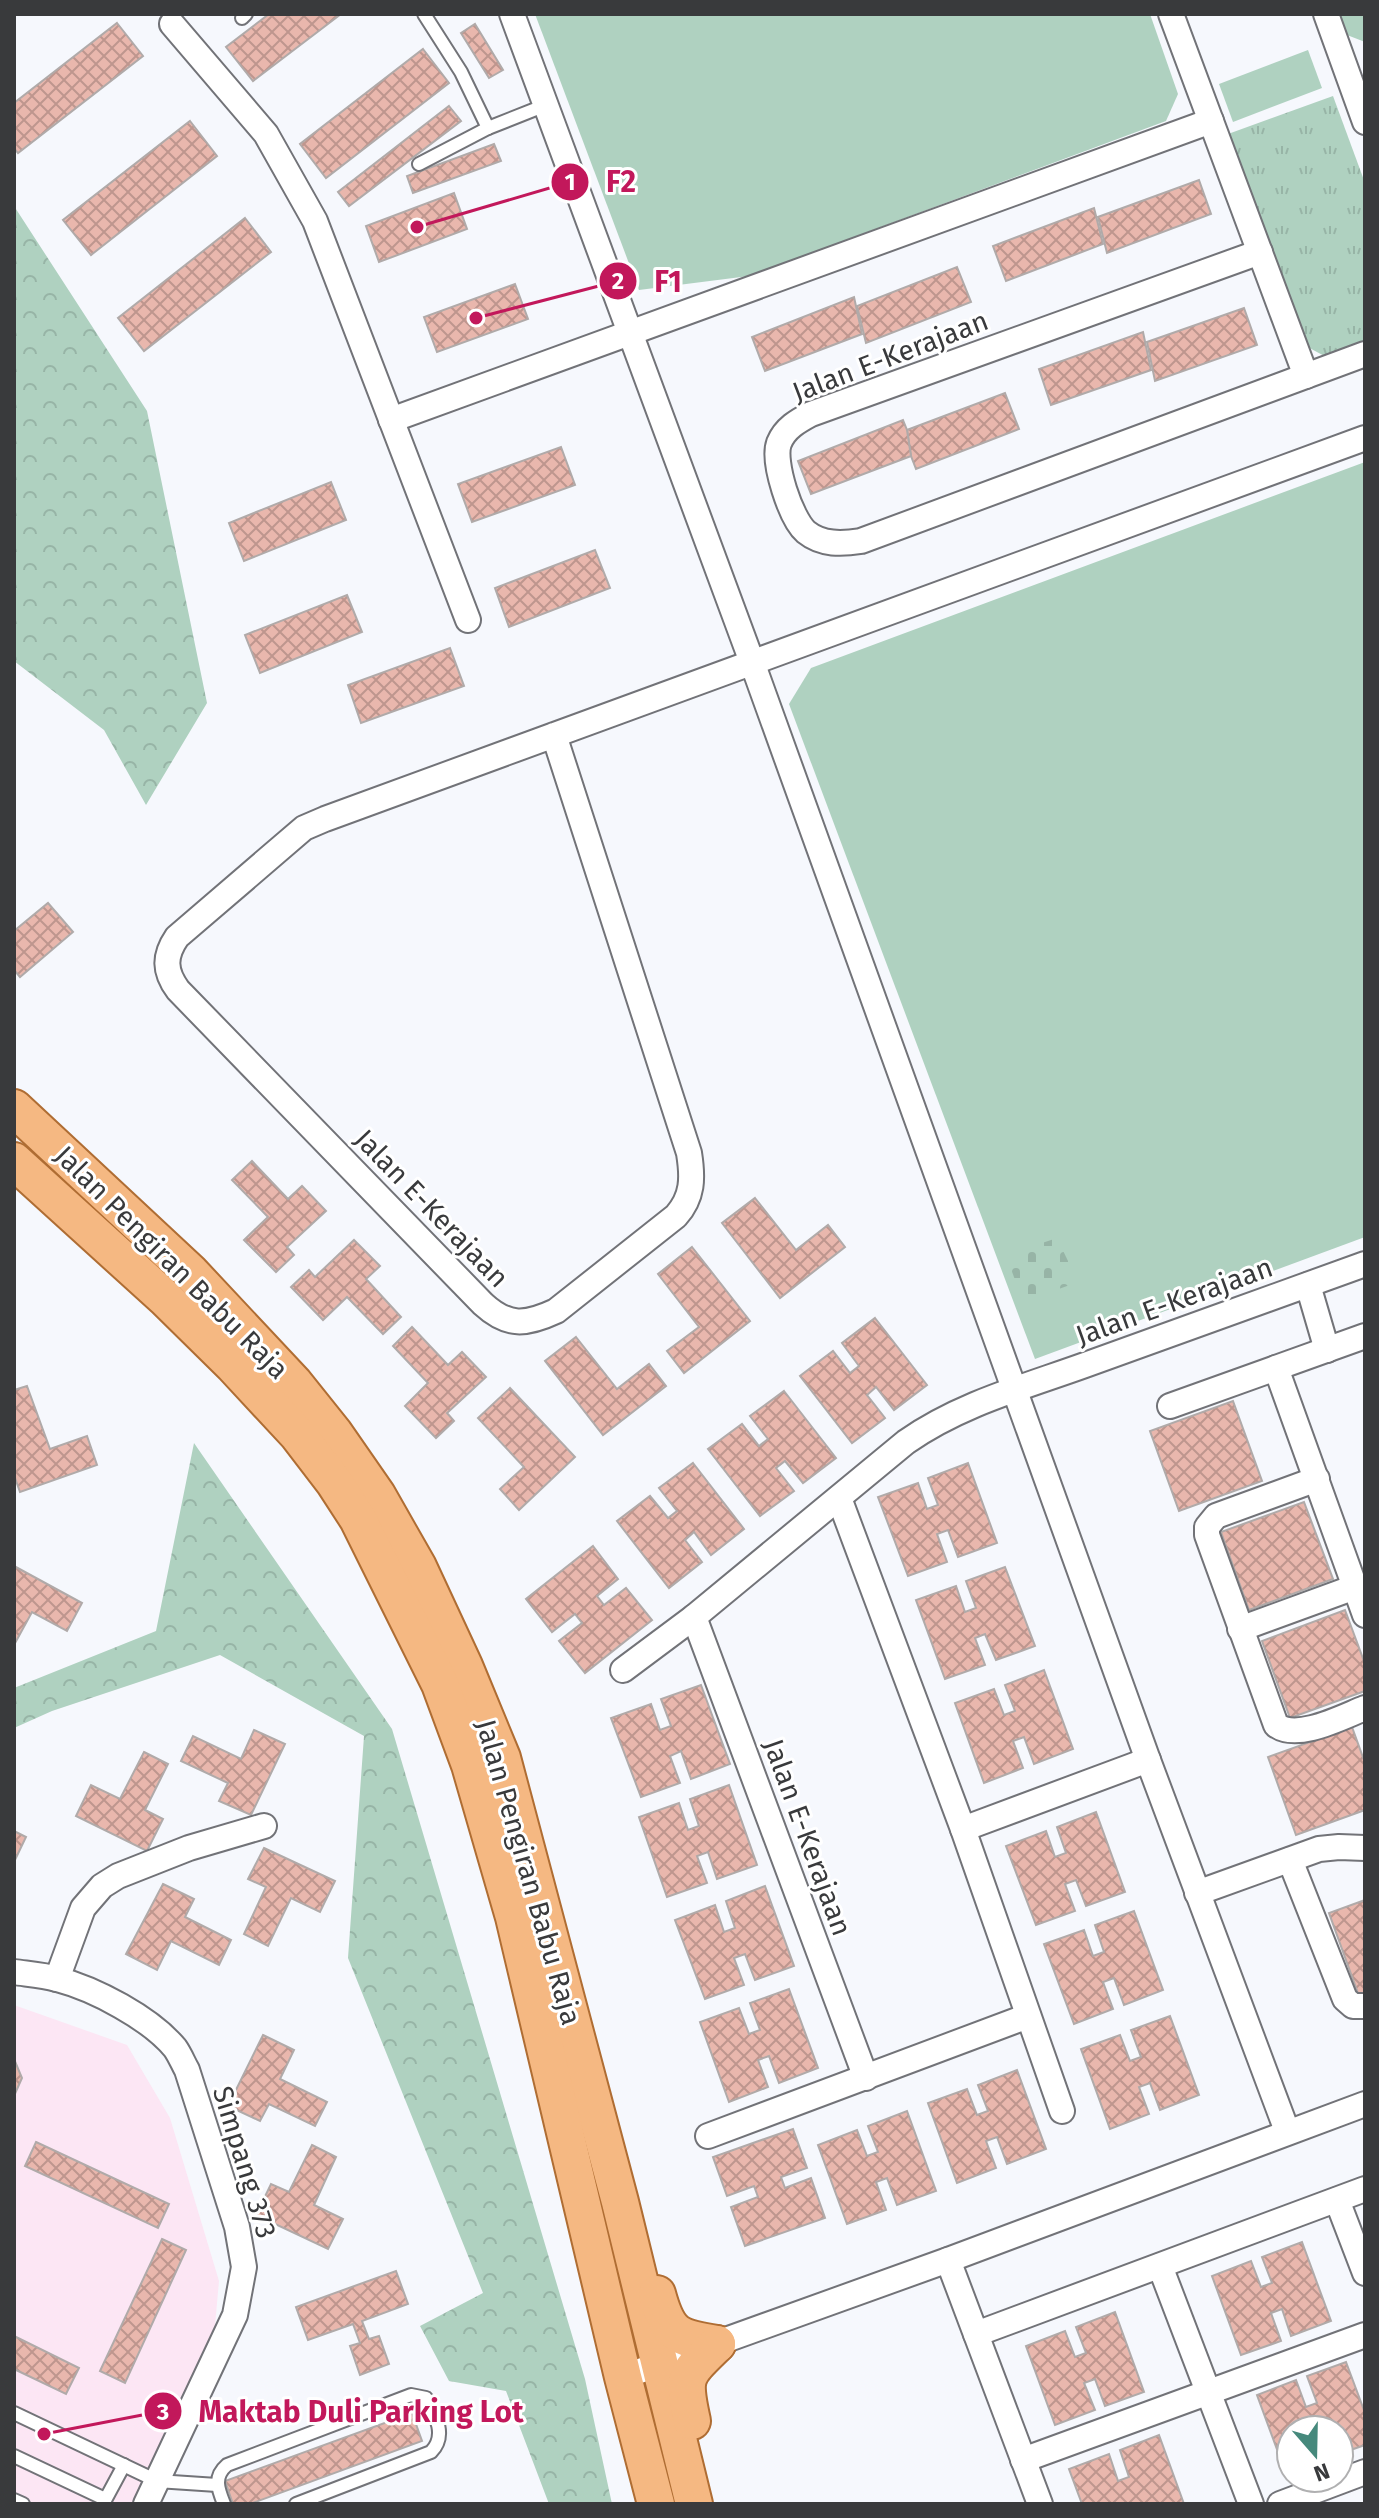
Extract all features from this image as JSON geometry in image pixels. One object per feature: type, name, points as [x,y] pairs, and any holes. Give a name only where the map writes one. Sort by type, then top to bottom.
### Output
[{"type":"main road","name":"Jalan Pengiran Babu Raja","points":[[14,1108],[191,1273],[294,1383],[377,1495],[418,1567],[502,1758],[609,2162],[694,2504]]},
{"type":"main road","name":"Jalan Pengiran Babu Raja","points":[[14,1161],[166,1299],[298,1435],[358,1519],[440,1684],[470,1765],[514,1917],[656,2504]]},
{"type":"main road","points":[[609,2162],[635,2215],[667,2324],[677,2335],[717,2344]]},
{"type":"main road","points":[[707,2504],[708,2489],[685,2391],[693,2367],[717,2344]]},
{"type":"street","points":[[512,14],[752,662],[1148,1760],[1287,2131]]},
{"type":"street","points":[[1171,14],[1306,376],[1365,354]]},
{"type":"street","points":[[1326,14],[1356,68],[1365,122]]},
{"type":"street","points":[[172,24],[266,134],[308,206],[468,620]]},
{"type":"street","points":[[391,420],[1211,121]]},
{"type":"street","name":"Jalan E-Kerajaan","points":[[1260,252],[802,418],[794,423],[778,445],[777,461],[785,491],[806,532],[820,540],[840,545],[861,541],[1306,376]]},
{"type":"street","points":[[554,735],[1365,438]]},
{"type":"street","name":"Jalan E-Kerajaan","points":[[554,735],[692,1170],[690,1196],[676,1216],[556,1311],[539,1319],[513,1322],[494,1314],[483,1304],[178,990],[167,962],[168,950],[177,937],[304,828],[554,735]]},
{"type":"street","name":"Jalan E-Kerajaan","points":[[623,1670],[694,1617],[906,1442],[931,1425],[1015,1390],[1365,1264]]},
{"type":"street","name":"Jalan E-Kerajaan","points":[[1308,1285],[1327,1350]]},
{"type":"street","points":[[1170,1406],[1365,1336]]},
{"type":"street","points":[[1276,1368],[1365,1615]]},
{"type":"street","points":[[1317,1479],[1216,1516],[1207,1527],[1209,1543],[1276,1725],[1281,1729],[1303,1731],[1365,1708]]},
{"type":"street","points":[[839,1498],[963,1829],[1062,2111]]},
{"type":"street","points":[[1240,1629],[1355,1587]]},
{"type":"street","name":"Jalan E-Kerajaan","points":[[694,1617],[866,2078]]},
{"type":"street","points":[[963,1829],[1148,1760]]},
{"type":"street","points":[[57,1979],[83,1908],[102,1886],[118,1876],[189,1848],[264,1826]]},
{"type":"street","points":[[1197,1893],[1319,1849],[1365,1848]]},
{"type":"street","points":[[1290,1860],[1345,1999],[1353,2006],[1365,2006]]},
{"type":"street","name":"Simpang 373","points":[[14,1972],[57,1979],[92,1992],[143,2021],[177,2051],[187,2070],[237,2227],[244,2267],[235,2315],[146,2504]]},
{"type":"street","points":[[708,2136],[1028,2016]]},
{"type":"street","points":[[623,2377],[948,2260],[1365,2104]]},
{"type":"street","points":[[976,2334],[1365,2189]]},
{"type":"street","points":[[1337,2200],[1365,2273]]},
{"type":"street","points":[[948,2260],[1040,2504]]},
{"type":"street","points":[[1160,2266],[1251,2504]]},
{"type":"street","points":[[1023,2460],[1365,2335]]},
{"type":"street","points":[[1280,2504],[1365,2472]]},
{"type":"lane","points":[[424,14],[461,72],[488,128]]},
{"type":"lane","points":[[419,164],[488,128],[546,105]]},
{"type":"lane","points":[[224,2504],[217,2485],[220,2473],[227,2465],[411,2395],[426,2398],[441,2433],[438,2444],[431,2452],[296,2504]]},
{"type":"lane","points":[[14,2413],[157,2481],[217,2485]]},
{"type":"lane","points":[[14,2456],[104,2502],[124,2465]]},
{"type":"lane","points":[[14,2500],[23,2504]]},
{"type":"shaded area","points":[[14,2005],[127,2045],[170,2118],[219,2281],[214,2337],[134,2504],[14,2504]]},
{"type":"green space","points":[[535,14],[1150,14],[1178,94],[1166,121],[749,276],[639,290]]},
{"type":"green space","points":[[1339,14],[1365,14],[1365,42],[1347,35]]},
{"type":"green space","points":[[1308,50],[1322,88],[1233,122],[1219,84]]},
{"type":"green space","points":[[1333,96],[1365,183],[1365,345],[1328,358],[1304,345],[1228,134]]},
{"type":"green space","points":[[14,206],[147,411],[207,703],[146,805],[104,730],[14,661]]},
{"type":"green space","points":[[1365,462],[1365,1237],[1035,1359],[789,704],[811,668]]},
{"type":"green space","points":[[1057,1238],[1078,1282],[1023,1302],[1006,1255]]},
{"type":"green space","points":[[194,1443],[392,1729],[585,2379],[612,2504],[549,2504],[506,2391],[449,2381],[420,2326],[483,2293],[348,1958],[364,1736],[220,1655],[52,1711],[14,1728],[14,1688],[156,1631]]},
{"type":"building","points":[[269,14],[341,14],[253,81],[226,47]]},
{"type":"building","points":[[117,23],[143,56],[18,153],[14,148],[14,103]]},
{"type":"building","points":[[475,24],[503,70],[489,78],[461,33]]},
{"type":"building","points":[[423,49],[449,83],[326,178],[300,144]]},
{"type":"building","points":[[449,106],[461,121],[349,206],[338,192]]},
{"type":"building","points":[[190,121],[217,156],[91,255],[63,220]]},
{"type":"building","points":[[494,144],[501,161],[413,193],[407,176]]},
{"type":"building","points":[[1199,180],[1211,214],[1107,253],[1098,217]]},
{"type":"building","points":[[454,193],[467,229],[379,262],[366,226]]},
{"type":"building","points":[[1094,208],[1103,244],[1006,281],[993,246]]},
{"type":"building","points":[[245,218],[271,252],[144,351],[118,318]]},
{"type":"building","points":[[957,267],[971,302],[866,343],[857,306]]},
{"type":"building","points":[[515,284],[528,319],[437,352],[424,317]]},
{"type":"building","points":[[854,297],[862,334],[765,371],[752,337]]},
{"type":"building","points":[[1244,308],[1257,345],[1155,381],[1147,342]]},
{"type":"building","points":[[1143,332],[1151,370],[1051,405],[1039,369]]},
{"type":"building","points":[[1005,393],[1019,429],[916,469],[907,430]]},
{"type":"building","points":[[903,420],[911,456],[811,494],[798,461]]},
{"type":"building","points":[[561,447],[575,485],[472,522],[458,484]]},
{"type":"building","points":[[331,482],[346,520],[244,561],[229,523]]},
{"type":"building","points":[[595,550],[610,588],[509,627],[495,588]]},
{"type":"building","points":[[347,595],[362,632],[260,673],[245,635]]},
{"type":"building","points":[[450,648],[464,686],[361,723],[348,685]]},
{"type":"building","points":[[48,903],[73,932],[20,977],[14,970],[14,931]]},
{"type":"building","points":[[252,1161],[288,1199],[302,1186],[326,1211],[287,1247],[294,1255],[276,1272],[244,1240],[268,1217],[232,1180]]},
{"type":"building","points":[[755,1198],[796,1250],[828,1225],[845,1247],[780,1298],[722,1223]]},
{"type":"building","points":[[354,1240],[380,1266],[366,1279],[401,1317],[383,1334],[347,1297],[323,1320],[291,1287],[309,1270],[315,1277]]},
{"type":"building","points":[[692,1247],[750,1321],[684,1373],[667,1351],[699,1327],[658,1274]]},
{"type":"building","points":[[875,1318],[927,1385],[894,1410],[876,1387],[867,1395],[885,1418],[852,1443],[800,1376],[833,1351],[850,1373],[859,1366],[842,1343]]},
{"type":"building","points":[[412,1327],[448,1365],[462,1352],[486,1377],[447,1413],[454,1421],[436,1438],[405,1406],[428,1383],[393,1346]]},
{"type":"building","points":[[576,1337],[617,1389],[649,1364],[666,1386],[603,1435],[545,1361]]},
{"type":"building","points":[[27,1386],[50,1449],[87,1436],[97,1465],[20,1492],[14,1475],[14,1390]]},
{"type":"building","points":[[510,1388],[575,1457],[519,1510],[500,1489],[524,1467],[478,1418]]},
{"type":"building","points":[[784,1391],[836,1458],[803,1483],[785,1461],[776,1468],[794,1491],[760,1516],[708,1449],[742,1424],[759,1446],[768,1439],[750,1416]]},
{"type":"building","points":[[1233,1401],[1262,1481],[1179,1511],[1150,1431]]},
{"type":"building","points":[[693,1463],[744,1529],[711,1555],[694,1532],[685,1540],[702,1562],[669,1588],[617,1521],[650,1496],[668,1518],[677,1511],[659,1488]]},
{"type":"building","points":[[968,1463],[997,1543],[958,1557],[948,1530],[937,1534],[947,1562],[908,1576],[878,1497],[918,1483],[927,1509],[938,1505],[928,1478]]},
{"type":"building","points":[[1304,1502],[1333,1579],[1249,1610],[1221,1532]]},
{"type":"building","points":[[593,1546],[618,1579],[597,1596],[604,1605],[626,1588],[652,1620],[585,1673],[559,1641],[582,1623],[575,1614],[552,1632],[526,1599]]},
{"type":"building","points":[[14,1566],[82,1603],[67,1631],[32,1612],[14,1645]]},
{"type":"building","points":[[1005,1567],[1035,1646],[996,1660],[985,1634],[975,1638],[985,1665],[945,1679],[916,1600],[956,1586],[965,1612],[976,1608],[966,1581]]},
{"type":"building","points":[[1345,1610],[1365,1664],[1365,1691],[1290,1718],[1262,1641]]},
{"type":"building","points":[[1044,1670],[1073,1749],[1034,1764],[1024,1737],[1013,1741],[1023,1768],[984,1783],[955,1703],[994,1689],[1004,1715],[1015,1711],[1005,1685]]},
{"type":"building","points":[[701,1685],[730,1764],[691,1779],[681,1751],[670,1756],[680,1783],[641,1797],[611,1718],[651,1704],[660,1730],[671,1726],[661,1699]]},
{"type":"building","points":[[1352,1727],[1365,1763],[1365,1810],[1296,1835],[1268,1757]]},
{"type":"building","points":[[254,1730],[285,1744],[251,1815],[219,1801],[228,1783],[181,1761],[193,1736],[241,1759]]},
{"type":"building","points":[[144,1752],[168,1764],[145,1810],[163,1819],[147,1851],[76,1816],[91,1785],[120,1799]]},
{"type":"building","points":[[729,1785],[757,1865],[717,1879],[708,1852],[697,1856],[707,1883],[667,1897],[639,1817],[679,1803],[688,1830],[699,1826],[690,1799]]},
{"type":"building","points":[[1096,1812],[1125,1892],[1086,1906],[1076,1880],[1065,1884],[1075,1911],[1036,1925],[1006,1846],[1046,1831],[1055,1857],[1066,1853],[1057,1827]]},
{"type":"building","points":[[14,1831],[26,1837],[14,1862]]},
{"type":"building","points":[[264,1848],[335,1881],[320,1912],[291,1898],[268,1946],[244,1934],[266,1887],[248,1879]]},
{"type":"building","points":[[163,1884],[194,1899],[185,1917],[231,1940],[219,1965],[171,1941],[157,1970],[126,1954]]},
{"type":"building","points":[[765,1886],[794,1966],[755,1980],[745,1954],[734,1958],[744,1985],[705,1999],[675,1920],[715,1905],[724,1932],[735,1928],[726,1901]]},
{"type":"building","points":[[1365,1900],[1365,1994],[1359,1996],[1329,1913]]},
{"type":"building","points":[[1134,1911],[1163,1990],[1124,2005],[1114,1978],[1103,1982],[1113,2009],[1074,2024],[1044,1944],[1084,1930],[1093,1956],[1104,1952],[1095,1925]]},
{"type":"building","points":[[789,1989],[818,2068],[779,2083],[769,2056],[758,2060],[768,2087],[729,2102],[700,2022],[739,2008],[749,2034],[760,2030],[750,2003]]},
{"type":"building","points":[[1170,2016],[1199,2095],[1160,2110],[1150,2083],[1139,2087],[1149,2114],[1110,2129],[1081,2049],[1120,2035],[1130,2061],[1141,2057],[1131,2030]]},
{"type":"building","points":[[263,2035],[294,2050],[280,2079],[327,2102],[315,2126],[269,2104],[260,2121],[228,2106]]},
{"type":"building","points":[[14,2059],[22,2078],[14,2096]]},
{"type":"building","points":[[1017,2070],[1046,2149],[1007,2164],[997,2137],[986,2141],[996,2168],[957,2183],[928,2103],[967,2089],[977,2115],[988,2111],[978,2085]]},
{"type":"building","points":[[907,2111],[936,2191],[897,2205],[887,2178],[876,2182],[886,2210],[847,2224],[818,2145],[857,2130],[867,2156],[878,2152],[868,2126]]},
{"type":"building","points":[[793,2129],[807,2168],[781,2177],[785,2188],[811,2178],[825,2218],[745,2246],[731,2207],[758,2197],[754,2186],[727,2196],[713,2157]]},
{"type":"building","points":[[36,2142],[169,2204],[158,2228],[25,2166]]},
{"type":"building","points":[[312,2145],[336,2157],[314,2205],[343,2219],[328,2249],[256,2215],[271,2184],[289,2192]]},
{"type":"building","points":[[162,2239],[186,2250],[125,2383],[100,2371]]},
{"type":"building","points":[[1302,2242],[1331,2321],[1291,2336],[1282,2309],[1271,2313],[1281,2341],[1241,2355],[1212,2276],[1251,2261],[1261,2287],[1272,2283],[1262,2257]]},
{"type":"building","points":[[396,2271],[408,2304],[362,2321],[369,2339],[379,2336],[389,2364],[360,2375],[350,2346],[360,2343],[353,2324],[308,2340],[296,2307]]},
{"type":"building","points":[[1115,2312],[1144,2392],[1105,2406],[1095,2379],[1084,2383],[1095,2410],[1055,2425],[1026,2346],[1065,2331],[1075,2357],[1086,2353],[1076,2327]]},
{"type":"building","points":[[14,2336],[79,2368],[66,2394],[14,2369]]},
{"type":"building","points":[[1346,2362],[1365,2413],[1365,2445],[1355,2448],[1355,2414],[1275,2414],[1275,2444],[1257,2395],[1296,2380],[1306,2407],[1317,2403],[1307,2376]]},
{"type":"building","points":[[412,2413],[422,2441],[250,2504],[233,2504],[225,2481]]},
{"type":"building","points":[[1159,2435],[1184,2504],[1082,2504],[1069,2469],[1109,2454],[1118,2481],[1129,2477],[1120,2450]]},
{"type":"place","name":"F2","points":[[417,227]]},
{"type":"place","name":"F1","points":[[476,318]]},
{"type":"place","name":"Maktab Duli Parking Lot","points":[[44,2434]]}]
